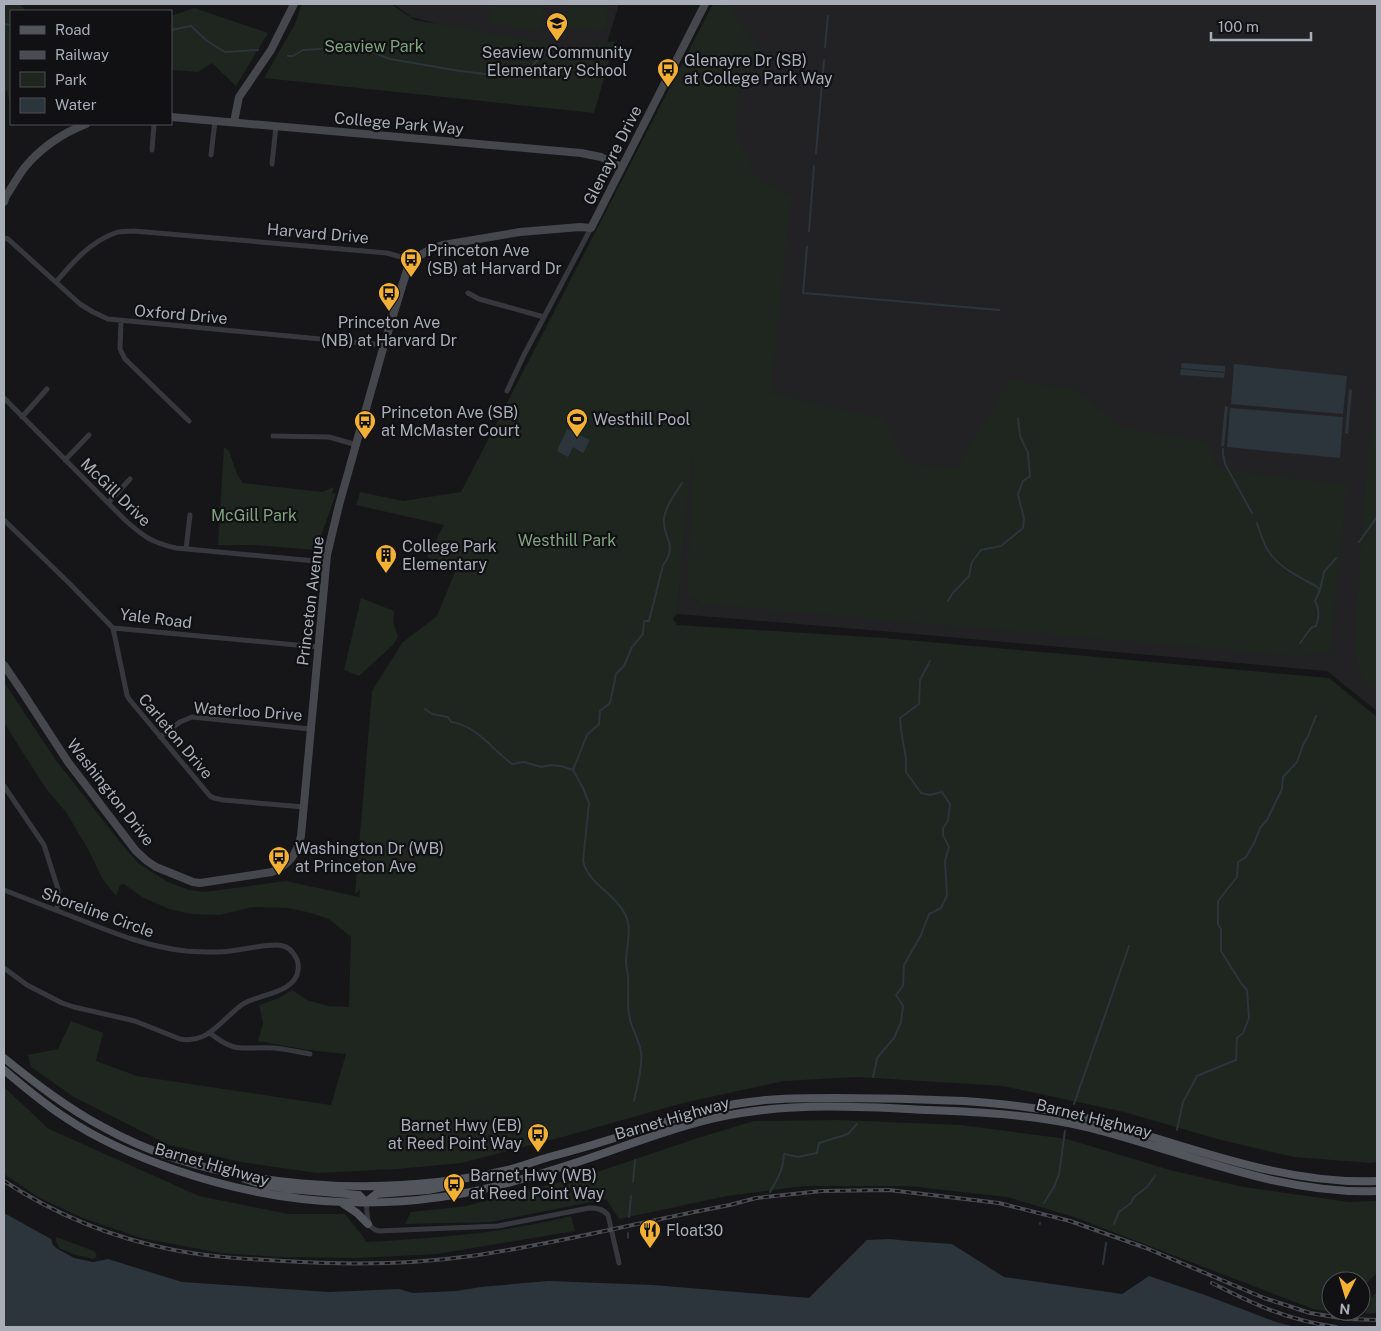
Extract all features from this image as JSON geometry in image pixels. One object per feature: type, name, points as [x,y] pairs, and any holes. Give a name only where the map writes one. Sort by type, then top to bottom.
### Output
[{"type":"main road","name":"Barnet Highway","points":[[4,1058],[39,1086],[74,1110],[106,1129],[142,1146],[166,1155],[226,1171],[312,1184],[348,1186],[419,1184],[456,1180],[520,1166],[660,1123],[720,1107],[763,1100],[795,1098],[963,1101],[1036,1107],[1095,1120],[1265,1169],[1328,1179],[1377,1181]]},
{"type":"main road","name":"Barnet Highway","points":[[4,1070],[33,1095],[67,1119],[100,1138],[138,1156],[196,1177],[232,1187],[261,1194],[298,1199],[366,1202],[442,1197],[479,1190],[535,1175],[705,1120],[740,1113],[804,1108],[860,1107],[1008,1114],[1061,1121],[1276,1181],[1329,1189],[1377,1191]]},
{"type":"main road","points":[[226,1171],[264,1186],[311,1192],[360,1195],[366,1202],[376,1194],[428,1190],[443,1187],[456,1180]]},
{"type":"main road","points":[[340,1202],[351,1208],[368,1224]]},
{"type":"street","points":[[234,122],[239,97],[272,50],[291,4]]},
{"type":"street","name":"Glenayre Drive","points":[[507,391],[704,4]]},
{"type":"street","name":"College Park Way","points":[[172,117],[581,153],[602,157],[621,167]]},
{"type":"street","points":[[211,155],[215,121]]},
{"type":"street","points":[[4,202],[25,167],[47,145],[84,125]]},
{"type":"street","points":[[152,150],[154,125]]},
{"type":"street","points":[[272,164],[276,126]]},
{"type":"street","points":[[412,260],[442,245],[520,232],[580,227],[591,228]]},
{"type":"street","name":"Harvard Drive","points":[[56,282],[88,247],[117,232],[134,231],[387,253],[412,260]]},
{"type":"street","name":"Oxford Drive","points":[[4,238],[8,239],[86,308],[103,317],[121,321],[384,345]]},
{"type":"street","name":"Princeton Avenue","points":[[289,862],[296,854],[300,842],[326,562],[339,505],[384,345],[412,260]]},
{"type":"street","points":[[468,293],[479,299],[544,318]]},
{"type":"street","points":[[121,321],[119,343],[122,355],[189,421]]},
{"type":"street","points":[[22,417],[47,390]]},
{"type":"street","name":"McGill Drive","points":[[4,398],[108,504],[145,537],[168,546],[186,549],[326,562]]},
{"type":"street","points":[[64,460],[88,435]]},
{"type":"street","points":[[273,436],[329,437],[356,446]]},
{"type":"street","points":[[108,504],[130,479]]},
{"type":"street","points":[[186,549],[190,515]]},
{"type":"street","name":"Yale Road","points":[[4,520],[113,628],[318,647]]},
{"type":"street","name":"Carleton Drive","points":[[113,628],[127,695],[207,793],[214,798],[223,800],[304,807]]},
{"type":"street","name":"Washington Drive","points":[[4,665],[68,762],[128,842],[147,861],[193,882],[200,883],[272,872],[289,862]]},
{"type":"street","name":"Waterloo Drive","points":[[160,737],[184,719],[192,717],[310,729]]},
{"type":"street","points":[[4,786],[44,845],[58,889],[60,900],[56,910]]},
{"type":"street","name":"Shoreline Circle","points":[[4,890],[127,938],[160,947],[201,952],[230,951],[276,945],[289,949],[298,964],[297,974],[292,982],[284,988],[243,1004],[210,1033],[198,1039],[180,1039],[135,1021],[74,1007],[27,985],[4,968]]},
{"type":"street","points":[[210,1033],[222,1042],[245,1049],[273,1048],[310,1054]]},
{"type":"street","points":[[366,1202],[368,1224],[371,1228],[380,1231],[484,1228],[511,1225],[589,1208],[597,1208],[604,1210],[608,1215],[619,1263]]},
{"type":"shaded area","name":"Seaview Community Elementary School","points":[[394,4],[619,4],[600,66],[411,17]]},
{"type":"shaded area","points":[[728,4],[1377,4],[1377,711],[1327,671],[677,614]]},
{"type":"green space","points":[[4,4],[19,4],[25,10],[10,10],[10,104],[7,90],[4,93]]},
{"type":"green space","name":"Seaview Park","points":[[302,4],[391,4],[414,20],[575,48],[615,41],[594,113],[264,78],[295,24]]},
{"type":"green space","points":[[492,4],[544,4],[541,30],[490,24]]},
{"type":"green space","points":[[568,4],[608,4],[606,31],[565,28]]},
{"type":"green space","name":"Westhill Park","points":[[713,4],[728,4],[728,7],[764,56],[740,79],[735,132],[758,179],[791,196],[771,393],[883,419],[905,463],[956,469],[1011,379],[1078,391],[1124,428],[1207,442],[1219,469],[1347,485],[1330,652],[1296,656],[701,604],[689,594],[689,549],[694,469],[691,457],[677,614],[673,619],[677,625],[885,638],[1329,678],[1377,717],[1377,1162],[1294,1157],[1221,1140],[1124,1112],[1003,1086],[857,1077],[784,1081],[683,1103],[461,1163],[397,1169],[317,1173],[241,1162],[169,1145],[74,1097],[31,1067],[28,1055],[58,1049],[71,1021],[103,1033],[96,1061],[137,1076],[331,1105],[346,1054],[308,1050],[258,1041],[263,1023],[259,1005],[279,998],[292,990],[307,1000],[328,1006],[349,1007],[351,937],[329,919],[289,908],[252,907],[220,915],[191,914],[169,909],[142,897],[124,884],[120,885],[116,896],[102,878],[88,849],[66,812],[47,790],[4,723],[4,682],[55,759],[124,847],[139,864],[168,882],[189,890],[205,892],[286,881],[359,897],[360,890],[355,894],[372,691],[402,643],[437,616],[455,572],[427,557],[444,525],[356,505],[360,492],[403,501],[461,492]]},
{"type":"green space","points":[[194,8],[268,33],[236,86],[212,63],[198,72],[172,70],[172,16]]},
{"type":"green space","points":[[1375,383],[1377,383],[1377,692],[1362,679],[1354,647]]},
{"type":"green space","name":"McGill Park","points":[[224,447],[229,451],[237,474],[243,483],[322,492],[334,487],[332,493],[336,494],[316,550],[255,545],[218,545]]},
{"type":"green space","points":[[361,598],[394,611],[393,622],[398,637],[393,645],[359,676],[344,670]]},
{"type":"green space","points":[[4,1087],[49,1129],[199,1196],[288,1214],[345,1214],[367,1242],[495,1231],[571,1216],[575,1231],[437,1254],[358,1258],[279,1257],[221,1253],[141,1238],[83,1218],[38,1197],[4,1174]]},
{"type":"green space","points":[[839,1120],[961,1125],[1067,1139],[1170,1170],[1243,1187],[1349,1202],[1377,1201],[1377,1273],[1371,1279],[1371,1271],[1321,1271],[1321,1310],[1313,1309],[1074,1217],[1007,1197],[908,1186],[804,1186],[727,1196],[619,1219],[606,1199],[491,1222],[405,1224],[411,1212],[466,1206],[591,1174],[754,1121]]},
{"type":"green space","points":[[56,1237],[94,1251],[97,1256],[94,1259],[76,1255],[59,1248]]},
{"type":"green space","points":[[1377,1292],[1377,1313],[1371,1314],[1371,1298]]},
{"type":"water","points":[[1182,363],[1225,366],[1225,372],[1181,368]]},
{"type":"water","points":[[1234,364],[1347,376],[1343,414],[1231,404]]},
{"type":"water","points":[[1181,369],[1225,373],[1224,378],[1180,375]]},
{"type":"water","points":[[1349,389],[1352,390],[1348,434],[1345,433]]},
{"type":"water","points":[[1225,406],[1228,407],[1224,446],[1221,446]]},
{"type":"water","points":[[1230,408],[1343,417],[1340,458],[1227,447]]},
{"type":"water","points":[[567,429],[590,440],[583,453],[573,447],[568,457],[557,451]]},
{"type":"water","points":[[4,1213],[51,1239],[56,1248],[74,1258],[93,1262],[108,1259],[182,1282],[329,1292],[399,1289],[413,1293],[456,1291],[548,1281],[653,1285],[809,1298],[867,1240],[890,1239],[952,1244],[1004,1277],[1122,1294],[1149,1276],[1276,1322],[1295,1327],[4,1327]]},
{"type":"waterway","points":[[825,47],[828,16]]},
{"type":"waterway","points":[[4,24],[10,25]]},
{"type":"waterway","points":[[172,30],[191,26],[207,41],[225,52],[258,50]]},
{"type":"waterway","points":[[288,56],[293,56],[303,50],[336,48],[360,53],[372,52],[390,59],[460,71],[521,78],[545,52]]},
{"type":"waterway","points":[[816,153],[824,60]]},
{"type":"waterway","points":[[809,231],[814,166]]},
{"type":"waterway","points":[[807,247],[803,293],[999,310]]},
{"type":"waterway","points":[[948,601],[969,576],[972,562],[981,550],[1001,546],[1023,528],[1024,519],[1018,494],[1023,481],[1030,476],[1028,453],[1020,436],[1018,418]]},
{"type":"waterway","points":[[1223,449],[1225,464],[1252,513]]},
{"type":"waterway","points":[[573,770],[587,735],[599,724],[600,711],[610,703],[616,674],[624,666],[632,647],[643,634],[644,621],[649,621],[663,565],[670,552],[664,525],[665,514],[682,483]]},
{"type":"waterway","points":[[1359,542],[1377,517]]},
{"type":"waterway","points":[[1257,523],[1265,545],[1275,559],[1287,570],[1319,589]]},
{"type":"waterway","points":[[1300,643],[1311,628],[1316,626],[1319,613],[1315,601],[1320,590],[1324,572],[1336,558]]},
{"type":"waterway","points":[[873,1077],[877,1058],[894,1038],[901,1022],[903,1006],[896,995],[903,986],[904,965],[921,935],[929,914],[941,908],[947,895],[945,861],[949,847],[943,835],[943,828],[948,821],[950,804],[942,792],[930,795],[921,793],[906,772],[900,718],[919,704],[920,680],[930,661]]},
{"type":"waterway","points":[[425,709],[432,714],[448,717],[451,722],[460,724],[476,733],[512,764],[524,762],[541,767],[553,765],[565,767],[573,770],[582,786],[589,803],[583,861],[596,883],[621,907],[629,926],[626,962],[628,1010],[640,1047],[641,1057],[634,1101]]},
{"type":"waterway","points":[[1177,1130],[1183,1102],[1197,1076],[1236,1060],[1237,1038],[1243,1033],[1249,1018],[1247,990],[1221,951],[1218,901],[1237,877],[1238,862],[1246,857],[1260,828],[1267,820],[1282,789],[1283,777],[1297,762],[1316,716]]},
{"type":"waterway","points":[[1074,1104],[1129,946]]},
{"type":"waterway","points":[[770,1192],[778,1178],[784,1154],[798,1157],[817,1153],[819,1143],[848,1134],[857,1124]]},
{"type":"waterway","points":[[1044,1203],[1054,1187],[1059,1174],[1065,1131]]},
{"type":"waterway","points":[[633,1182],[635,1160]]},
{"type":"waterway","points":[[1114,1224],[1119,1212],[1131,1203],[1134,1197],[1147,1187],[1155,1176]]},
{"type":"waterway","points":[[629,1217],[631,1196]]},
{"type":"waterway","points":[[628,1233],[628,1238]]},
{"type":"waterway","points":[[1103,1264],[1106,1243]]},
{"type":"railway","points":[[4,1181],[65,1215],[107,1232],[151,1245],[228,1257],[354,1264],[424,1261],[504,1251],[756,1198],[822,1191],[889,1190],[999,1203],[1070,1221],[1146,1248],[1264,1298],[1310,1313],[1347,1319],[1377,1320]]},
{"type":"railway","points":[[1212,1283],[1272,1311],[1336,1327]]},
{"type":"place","name":"Seaview Community Elementary School","points":[[557,42]]},
{"type":"place","name":"Glenayre Dr (SB) at College Park Way","points":[[668,88]]},
{"type":"place","name":"Princeton Ave (SB) at Harvard Dr","points":[[411,278]]},
{"type":"place","name":"Princeton Ave (NB) at Harvard Dr","points":[[389,312]]},
{"type":"place","name":"Westhill Pool","points":[[577,438]]},
{"type":"place","name":"Princeton Ave (SB) at McMaster Court","points":[[365,440]]},
{"type":"place","name":"College Park Elementary","points":[[386,574]]},
{"type":"place","name":"Washington Dr (WB) at Princeton Ave","points":[[279,876]]},
{"type":"place","name":"Barnet Hwy (EB) at Reed Point Way","points":[[538,1153]]},
{"type":"place","name":"Barnet Hwy (WB) at Reed Point Way","points":[[454,1203]]},
{"type":"place","name":"Float30","points":[[650,1249]]}]
